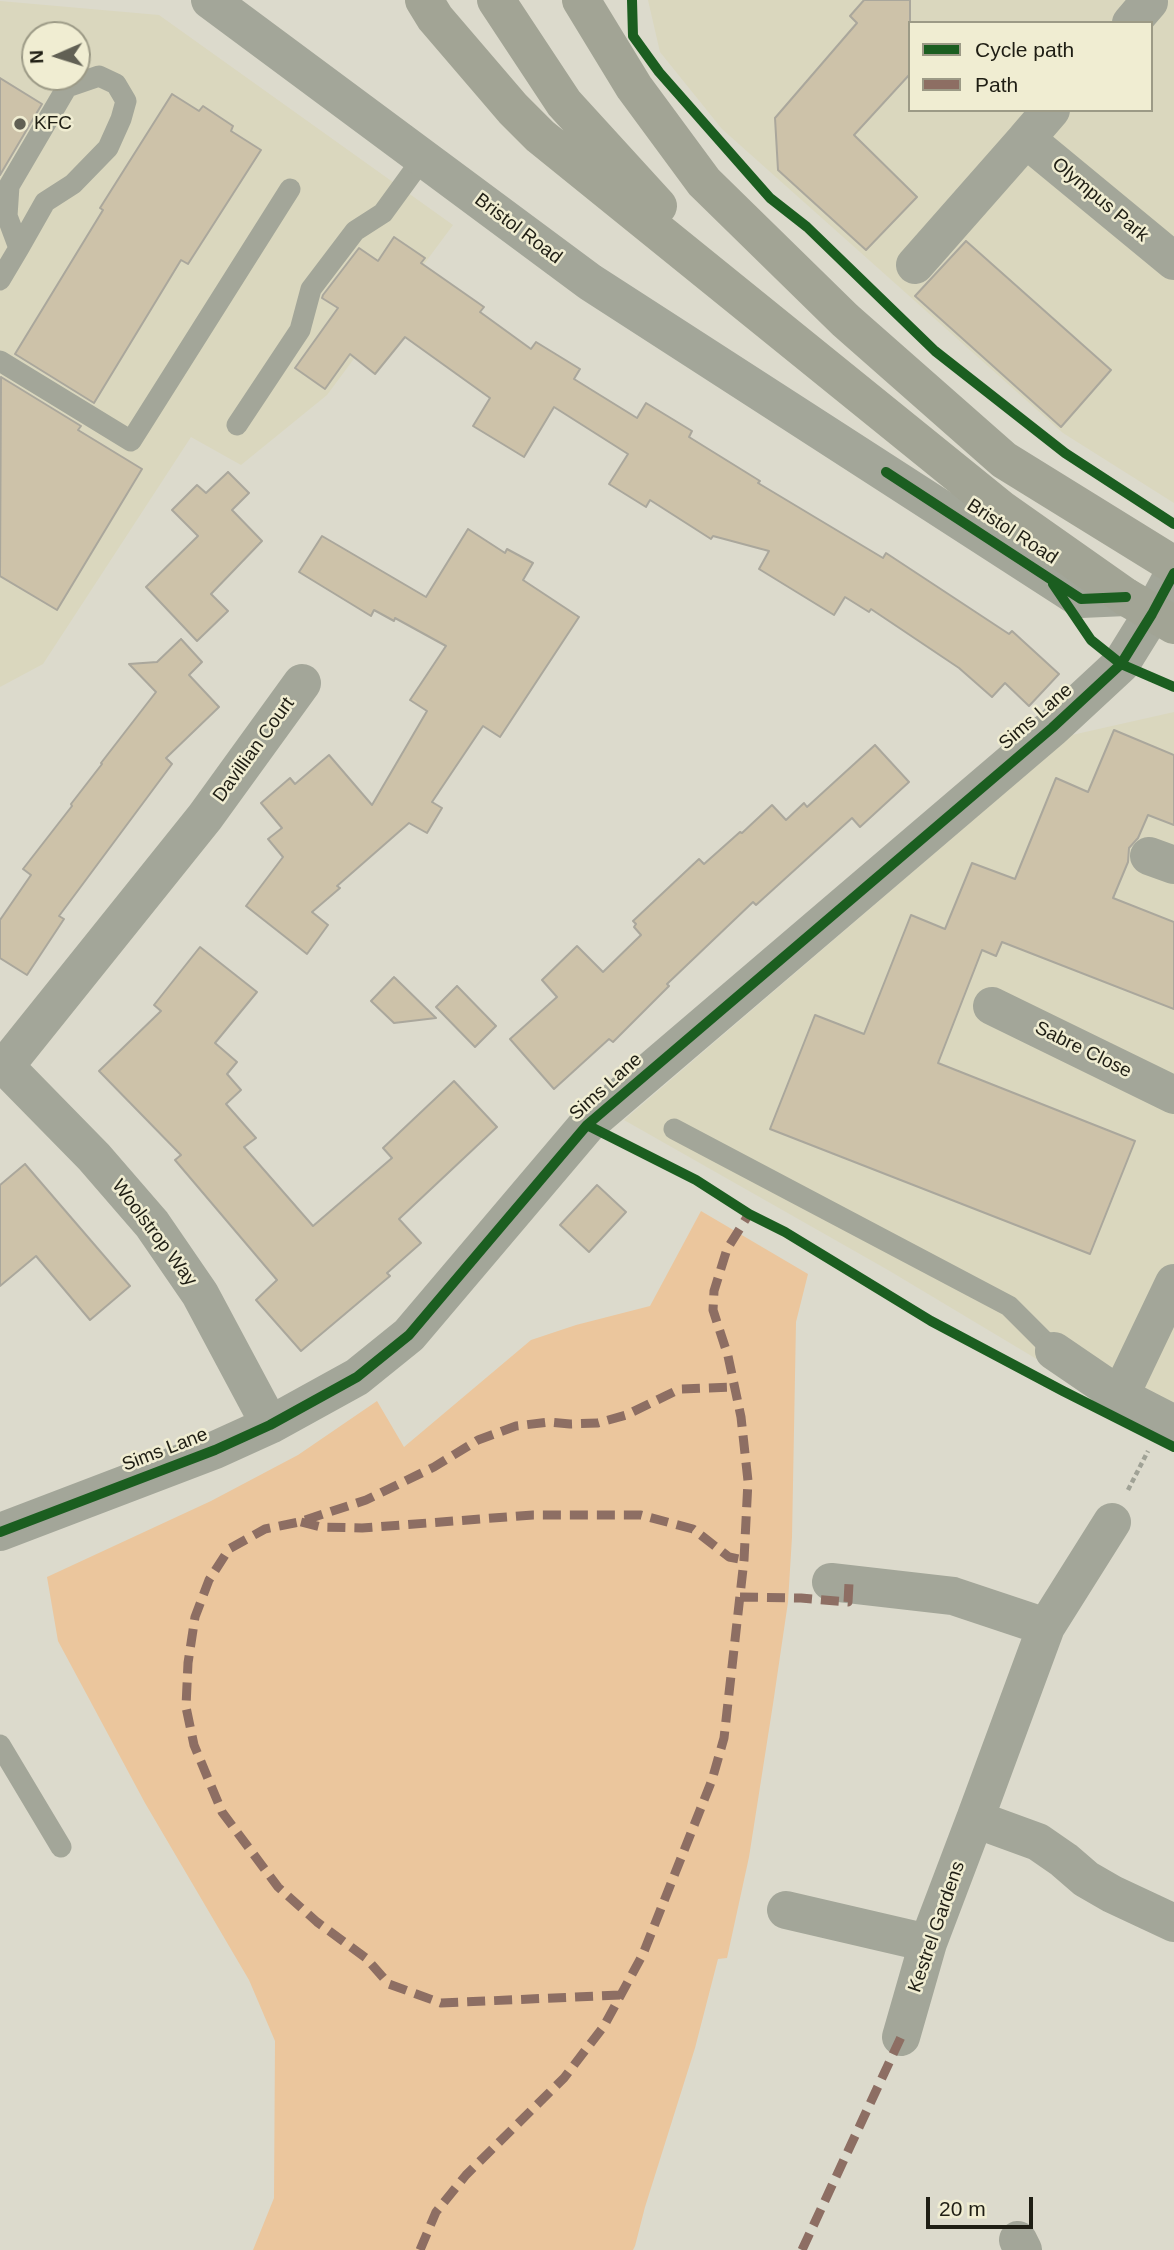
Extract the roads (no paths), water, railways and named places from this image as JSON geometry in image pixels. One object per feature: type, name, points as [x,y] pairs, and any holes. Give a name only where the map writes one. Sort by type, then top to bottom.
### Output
[{"type":"main road","points":[[407,0],[431,33],[513,108]]},
{"type":"main road","name":"Bristol Road","points":[[424,0],[435,18],[540,136],[1001,509],[1151,612]]},
{"type":"main road","points":[[496,0],[564,103],[737,293]]},
{"type":"main road","points":[[581,0],[634,87],[704,182],[845,320],[1004,460],[1174,565]]},
{"type":"street","name":"Bristol Road","points":[[211,0],[590,282],[1081,598],[1151,612]]},
{"type":"street","points":[[915,265],[1049,112]]},
{"type":"street","name":"Olympus Park","points":[[1026,139],[1174,261]]},
{"type":"street","name":"Sims Lane","points":[[0,1532],[215,1450],[270,1426],[357,1377],[410,1335],[587,1125],[1052,728],[1121,664],[1174,573]]},
{"type":"street","name":"Davillian Court","points":[[205,817],[302,683]]},
{"type":"street","name":"Woolstrop Way","points":[[205,817],[3,1063],[94,1157],[152,1224],[200,1294],[270,1426]]},
{"type":"street","name":"Sabre Close","points":[[992,1006],[1174,1095]]},
{"type":"street","points":[[1120,1396],[1174,1283]]},
{"type":"street","points":[[1055,1352],[1120,1396],[1169,1422]]},
{"type":"street","name":"Kestrel Gardens","points":[[901,2037],[928,1943],[1046,1627],[1112,1522]]},
{"type":"street","points":[[831,1582],[953,1596],[1046,1627]]},
{"type":"street","points":[[975,1819],[1038,1842],[1086,1879],[1112,1895],[1174,1923]]},
{"type":"street","points":[[786,1910],[928,1943]]},
{"type":"lane","points":[[0,280],[19,248],[45,202],[73,184],[108,148],[121,120],[125,101],[116,84],[99,76],[67,87],[9,186],[7,216],[19,248]]},
{"type":"lane","points":[[237,425],[300,330],[311,289],[355,230],[383,213],[423,158]]},
{"type":"lane","points":[[0,361],[131,441],[290,189]]},
{"type":"lane","points":[[674,1129],[1009,1306],[1055,1352]]},
{"type":"lane","points":[[0,1745],[61,1847]]},
{"type":"place","name":"KFC","points":[[20,124]]}]
